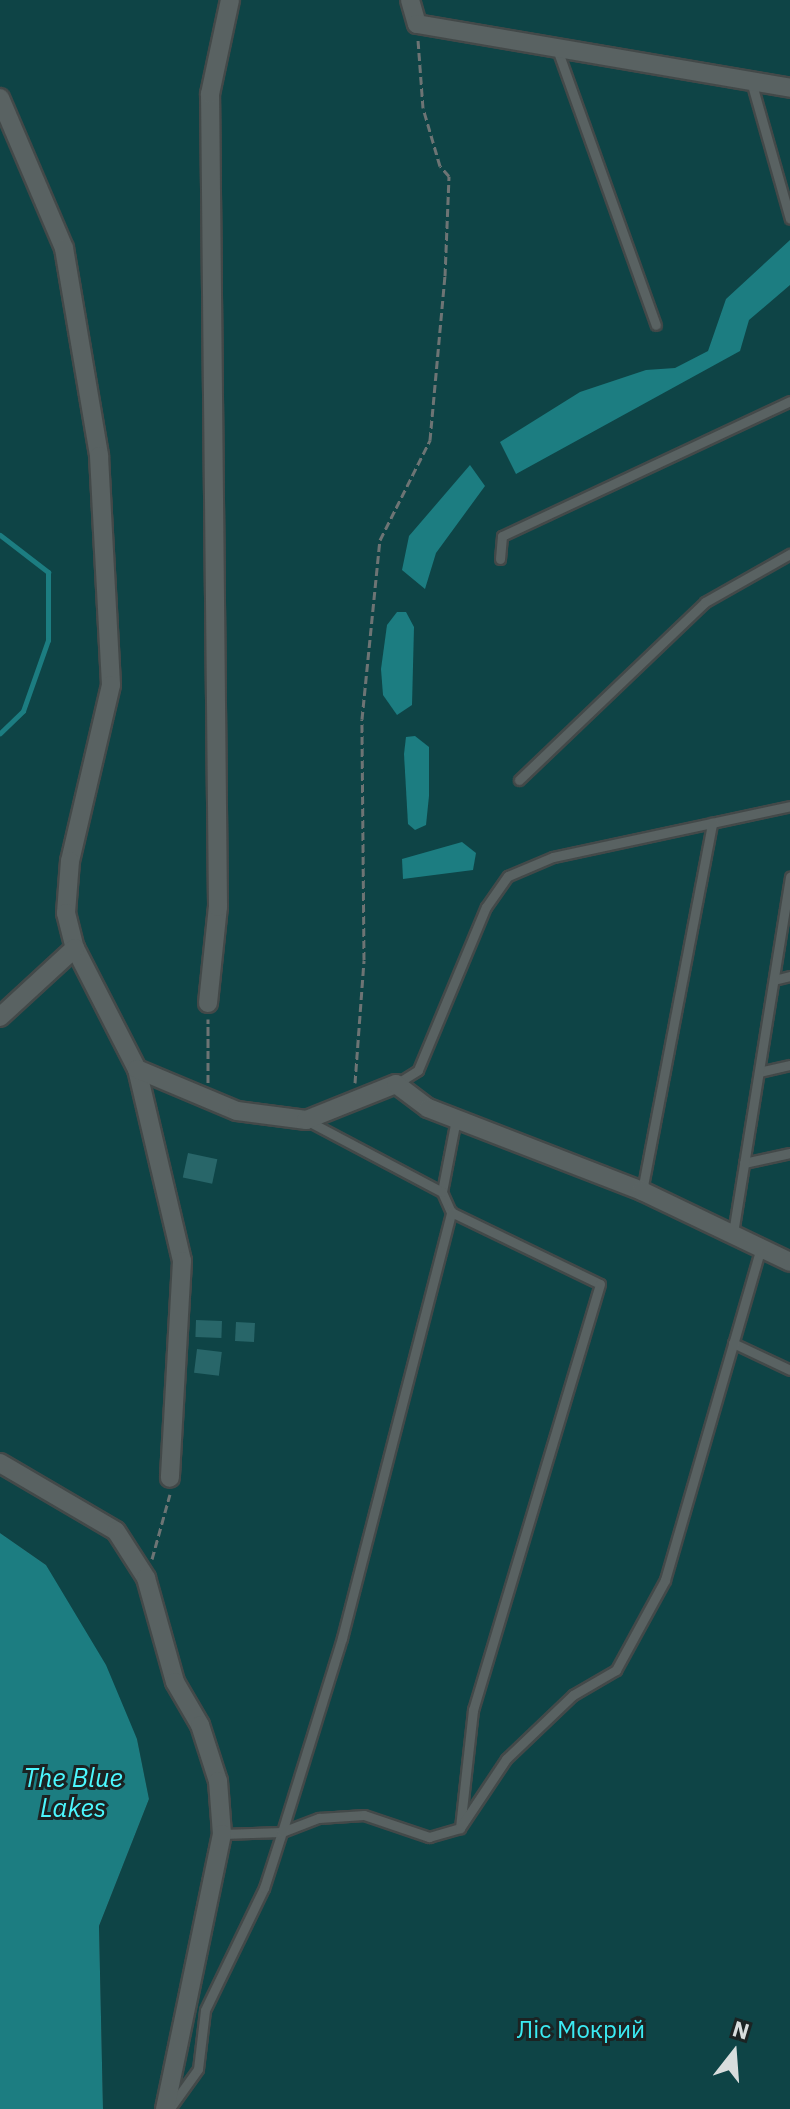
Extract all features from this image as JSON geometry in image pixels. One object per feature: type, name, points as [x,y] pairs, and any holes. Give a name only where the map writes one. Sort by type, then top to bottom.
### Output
[{"type":"street","points":[[208,1003],[218,907],[210,94],[230,0]]},
{"type":"street","points":[[410,0],[417,24],[790,88]]},
{"type":"street","points":[[0,98],[64,248],[100,460],[111,685],[70,861],[66,913],[75,948],[137,1069],[182,1261],[170,1478]]},
{"type":"street","points":[[0,1017],[75,948]]},
{"type":"street","points":[[137,1069],[208,1100],[306,1120],[354,1095],[396,1084],[456,1119],[642,1191],[790,1262]]},
{"type":"street","points":[[0,1463],[116,1531],[146,1578],[175,1682],[200,1725],[218,1781],[222,1834],[167,2109]]},
{"type":"lane","points":[[555,46],[656,325]]},
{"type":"lane","points":[[751,81],[790,219]]},
{"type":"lane","points":[[500,559],[502,536],[790,401]]},
{"type":"lane","points":[[519,780],[705,602],[790,554]]},
{"type":"lane","points":[[396,1084],[418,1070],[486,907],[508,876],[553,857],[790,806]]},
{"type":"lane","points":[[642,1191],[712,823]]},
{"type":"lane","points":[[733,1233],[790,877]]},
{"type":"lane","points":[[774,980],[790,976]]},
{"type":"lane","points":[[759,1072],[790,1065]]},
{"type":"lane","points":[[167,2109],[198,2069],[205,2010],[264,1888],[342,1638],[451,1212],[442,1192],[456,1119]]},
{"type":"lane","points":[[306,1120],[442,1192]]},
{"type":"lane","points":[[744,1163],[790,1153]]},
{"type":"lane","points":[[451,1212],[600,1284],[473,1710],[460,1828]]},
{"type":"lane","points":[[222,1834],[282,1832],[319,1818],[364,1815],[429,1837],[460,1828],[475,1815],[506,1759],[573,1695],[616,1670],[665,1580],[761,1246]]},
{"type":"lane","points":[[733,1343],[790,1370]]},
{"type":"path","points":[[354,1095],[364,960],[362,719],[380,540],[430,440],[445,276],[449,176],[423,108],[417,24]]},
{"type":"path","points":[[208,1003],[208,1100]]},
{"type":"path","points":[[146,1578],[170,1504],[170,1478]]},
{"type":"green space","name":"Ліс Мокрий","points":[[0,0],[790,0],[790,2109],[103,2109],[99,1926],[149,1799],[137,1739],[46,1565],[0,1533]]},
{"type":"water","points":[[790,240],[790,285],[749,320],[740,351],[516,474],[500,442],[580,392],[646,370],[675,368],[708,351],[726,299]]},
{"type":"water","points":[[470,465],[485,486],[436,553],[425,589],[402,570],[409,536]]},
{"type":"water","points":[[397,612],[406,612],[414,627],[412,705],[397,715],[383,695],[381,669],[387,625]]},
{"type":"water","points":[[415,736],[429,747],[429,796],[426,825],[415,830],[408,824],[404,754],[406,737]]},
{"type":"water","points":[[462,842],[476,853],[473,870],[403,879],[402,859]]},
{"type":"water","name":"The Blue Lakes","points":[[0,1533],[46,1565],[106,1665],[137,1739],[149,1799],[99,1926],[103,2109],[0,2109]]},
{"type":"building","points":[[188,1153],[217,1159],[212,1184],[183,1177]]},
{"type":"building","points":[[196,1320],[222,1321],[221,1338],[195,1337]]},
{"type":"building","points":[[236,1322],[255,1323],[254,1342],[235,1341]]},
{"type":"building","points":[[197,1349],[222,1352],[219,1376],[194,1373]]},
{"type":"waterway","points":[[0,535],[48,572],[48,640],[23,711],[0,733]]}]
